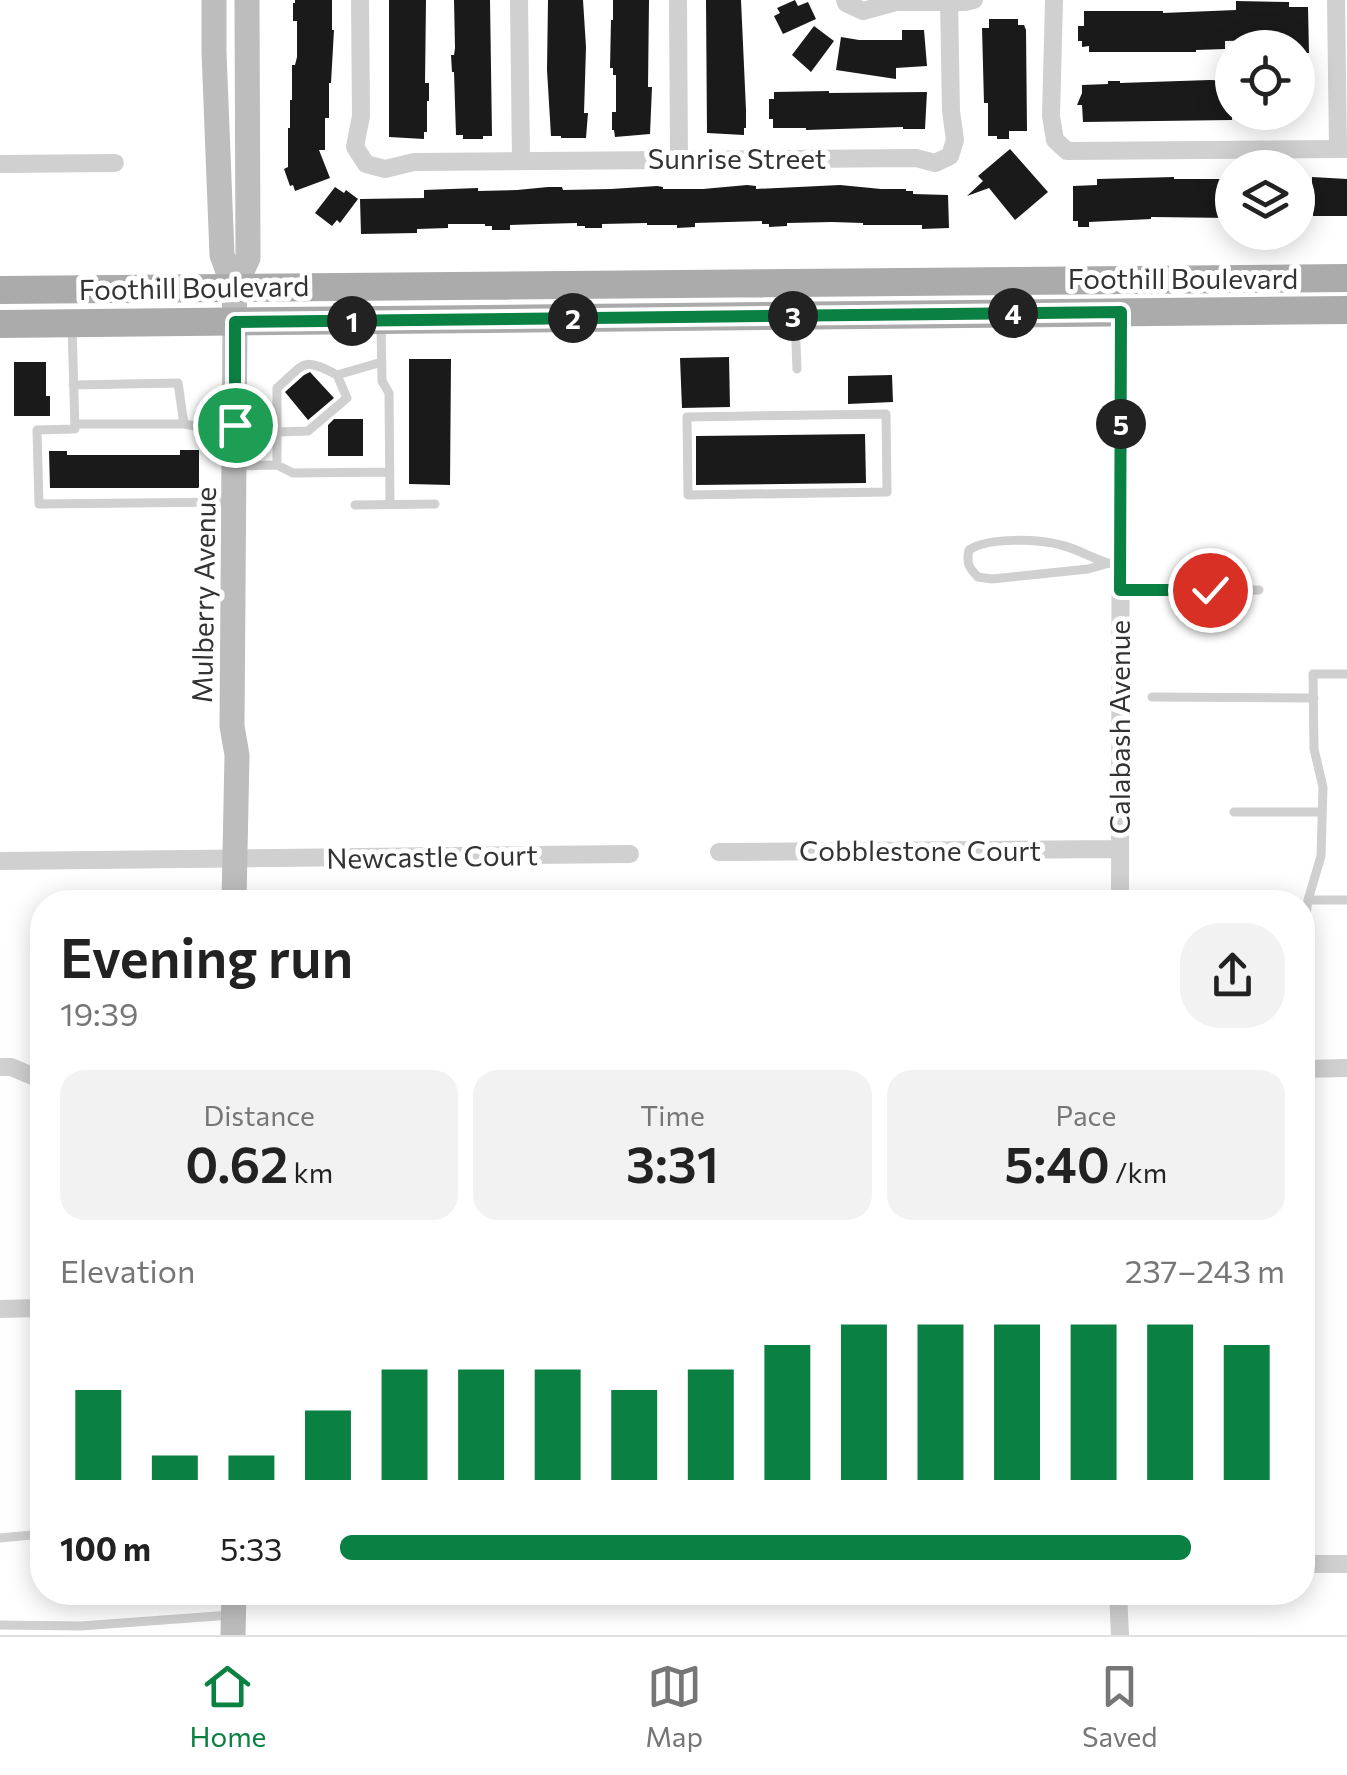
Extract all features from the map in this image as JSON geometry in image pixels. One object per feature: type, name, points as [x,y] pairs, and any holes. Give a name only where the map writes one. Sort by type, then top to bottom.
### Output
[{"type":"main road","name":"Foothill Boulevard","points":[[0,290],[1347,278]]},
{"type":"main road","name":"Foothill Boulevard","points":[[0,324],[1347,310]]},
{"type":"street","name":"Mulberry Avenue","points":[[214,0],[222,255],[234,288],[235,322],[234,890]]},
{"type":"street","name":"Mulberry Avenue","points":[[234,288],[248,258],[247,0]]},
{"type":"street","name":"Sunrise Street","points":[[360,0],[361,116],[356,147],[366,164],[385,169],[414,162],[916,158],[934,162],[950,156],[955,140],[948,1]]},
{"type":"street","points":[[519,0],[521,161]]},
{"type":"street","points":[[678,0],[679,159]]},
{"type":"street","points":[[846,0],[863,10],[896,2],[974,0]]},
{"type":"street","points":[[1054,0],[1051,116],[1055,140],[1066,151],[1343,149],[1336,0]]},
{"type":"street","points":[[0,164],[115,163]]},
{"type":"street","name":"Calabash Avenue","points":[[1120,890],[1120,590],[1113,565],[1121,312]]},
{"type":"street","name":"Cobblestone Court","points":[[719,852],[1120,849]]},
{"type":"street","name":"Newcastle Court","points":[[0,861],[630,854]]},
{"type":"street","points":[[0,1067],[30,1075]]},
{"type":"street","points":[[1315,1068],[1347,1068]]},
{"type":"street","points":[[0,1308],[30,1308]]},
{"type":"street","points":[[1315,1564],[1347,1564]]},
{"type":"street","points":[[1119,1605],[1120,1635]]},
{"type":"lane","points":[[795,316],[797,369]]},
{"type":"lane","points":[[380,320],[382,381],[389,393],[390,504]]},
{"type":"lane","points":[[72,323],[75,429],[37,430],[39,504],[236,502]]},
{"type":"lane","points":[[338,375],[382,362]]},
{"type":"lane","points":[[276,432],[308,430],[347,398],[338,375],[314,363],[305,363],[276,388],[276,432],[277,465]]},
{"type":"lane","points":[[73,385],[178,383],[184,424]]},
{"type":"lane","points":[[886,414],[887,492],[688,495],[687,417],[752,416],[886,414]]},
{"type":"lane","points":[[74,424],[235,425]]},
{"type":"lane","points":[[235,466],[277,465],[293,473],[390,472]]},
{"type":"lane","points":[[355,505],[435,504]]},
{"type":"lane","points":[[1008,540],[1060,544],[1113,565],[992,579],[978,578],[966,560],[969,550],[977,544],[1008,540]]},
{"type":"lane","points":[[1120,590],[1259,590]]},
{"type":"lane","points":[[1311,890],[1321,856],[1323,787],[1314,749],[1313,674],[1347,674]]},
{"type":"lane","points":[[1152,697],[1314,698]]},
{"type":"lane","points":[[1234,812],[1322,812]]},
{"type":"lane","points":[[1315,900],[1347,900]]},
{"type":"lane","points":[[0,1538],[30,1535]]},
{"type":"lane","points":[[0,1625],[81,1626],[233,1614]]},
{"type":"building","points":[[295,0],[332,0],[334,30],[325,150],[319,150],[330,178],[295,191],[284,169],[288,167],[292,65],[297,57]]},
{"type":"building","points":[[389,0],[426,0],[425,83],[429,83],[429,101],[424,139],[389,137]]},
{"type":"building","points":[[454,0],[490,0],[492,136],[483,139],[456,135],[451,55],[455,48]]},
{"type":"building","points":[[548,0],[583,0],[586,138],[551,136]]},
{"type":"building","points":[[613,0],[649,0],[650,134],[615,137],[612,130],[612,112],[616,112],[616,75],[610,68]]},
{"type":"building","points":[[706,0],[741,0],[744,135],[707,133]]},
{"type":"building","points":[[795,0],[798,6],[808,2],[816,19],[783,34],[774,16],[780,13],[777,8]]},
{"type":"building","points":[[1236,1],[1289,2],[1289,7],[1308,7],[1308,30],[1215,30],[1215,49],[1196,52],[1089,52],[1089,46],[1082,47],[1082,41],[1078,41],[1084,11],[1236,10]]},
{"type":"building","points":[[989,19],[1018,19],[1018,25],[1024,25],[1026,30],[1027,131],[1009,131],[1009,139],[988,136],[982,28],[989,28]]},
{"type":"building","points":[[814,26],[834,41],[811,72],[792,55]]},
{"type":"building","points":[[902,30],[924,30],[927,66],[896,68],[896,79],[836,70],[841,37],[902,40]]},
{"type":"building","points":[[1215,80],[1215,120],[1083,122],[1082,105],[1077,105],[1082,85]]},
{"type":"building","points":[[774,92],[927,92],[925,129],[773,128],[769,99],[774,99]]},
{"type":"building","points":[[1010,149],[1048,192],[1015,220],[989,188],[967,196],[983,181],[978,176]]},
{"type":"building","points":[[1315,177],[1347,179],[1347,216],[1315,216]]},
{"type":"building","points":[[1097,179],[1215,179],[1215,218],[1151,217],[1089,222],[1089,227],[1078,227],[1078,221],[1073,221],[1073,186],[1097,185]]},
{"type":"building","points":[[747,185],[756,189],[840,185],[948,195],[949,228],[832,222],[769,227],[762,221],[695,223],[695,227],[677,228],[647,223],[602,224],[602,228],[585,228],[577,223],[510,225],[510,230],[492,230],[492,226],[485,224],[448,224],[448,228],[417,229],[417,233],[361,234],[360,199],[424,198],[424,190],[657,186],[703,189]]},
{"type":"building","points":[[335,187],[358,199],[340,223],[337,220],[332,226],[315,213]]},
{"type":"building","points":[[729,357],[730,407],[682,408],[680,358]]},
{"type":"building","points":[[409,359],[451,359],[450,485],[409,484]]},
{"type":"building","points":[[14,362],[46,362],[50,416],[14,416]]},
{"type":"building","points":[[310,372],[334,398],[308,420],[285,392]]},
{"type":"building","points":[[892,375],[893,402],[848,404],[848,376]]},
{"type":"building","points":[[334,419],[363,419],[363,456],[328,456],[328,425]]},
{"type":"building","points":[[865,434],[866,483],[696,485],[696,436]]},
{"type":"building","points":[[180,450],[199,450],[199,488],[50,488],[49,451],[67,451],[67,455],[180,455]]},
{"type":"route","points":[[235,425],[235,322],[1121,312],[1120,590],[1210,590]]}]
